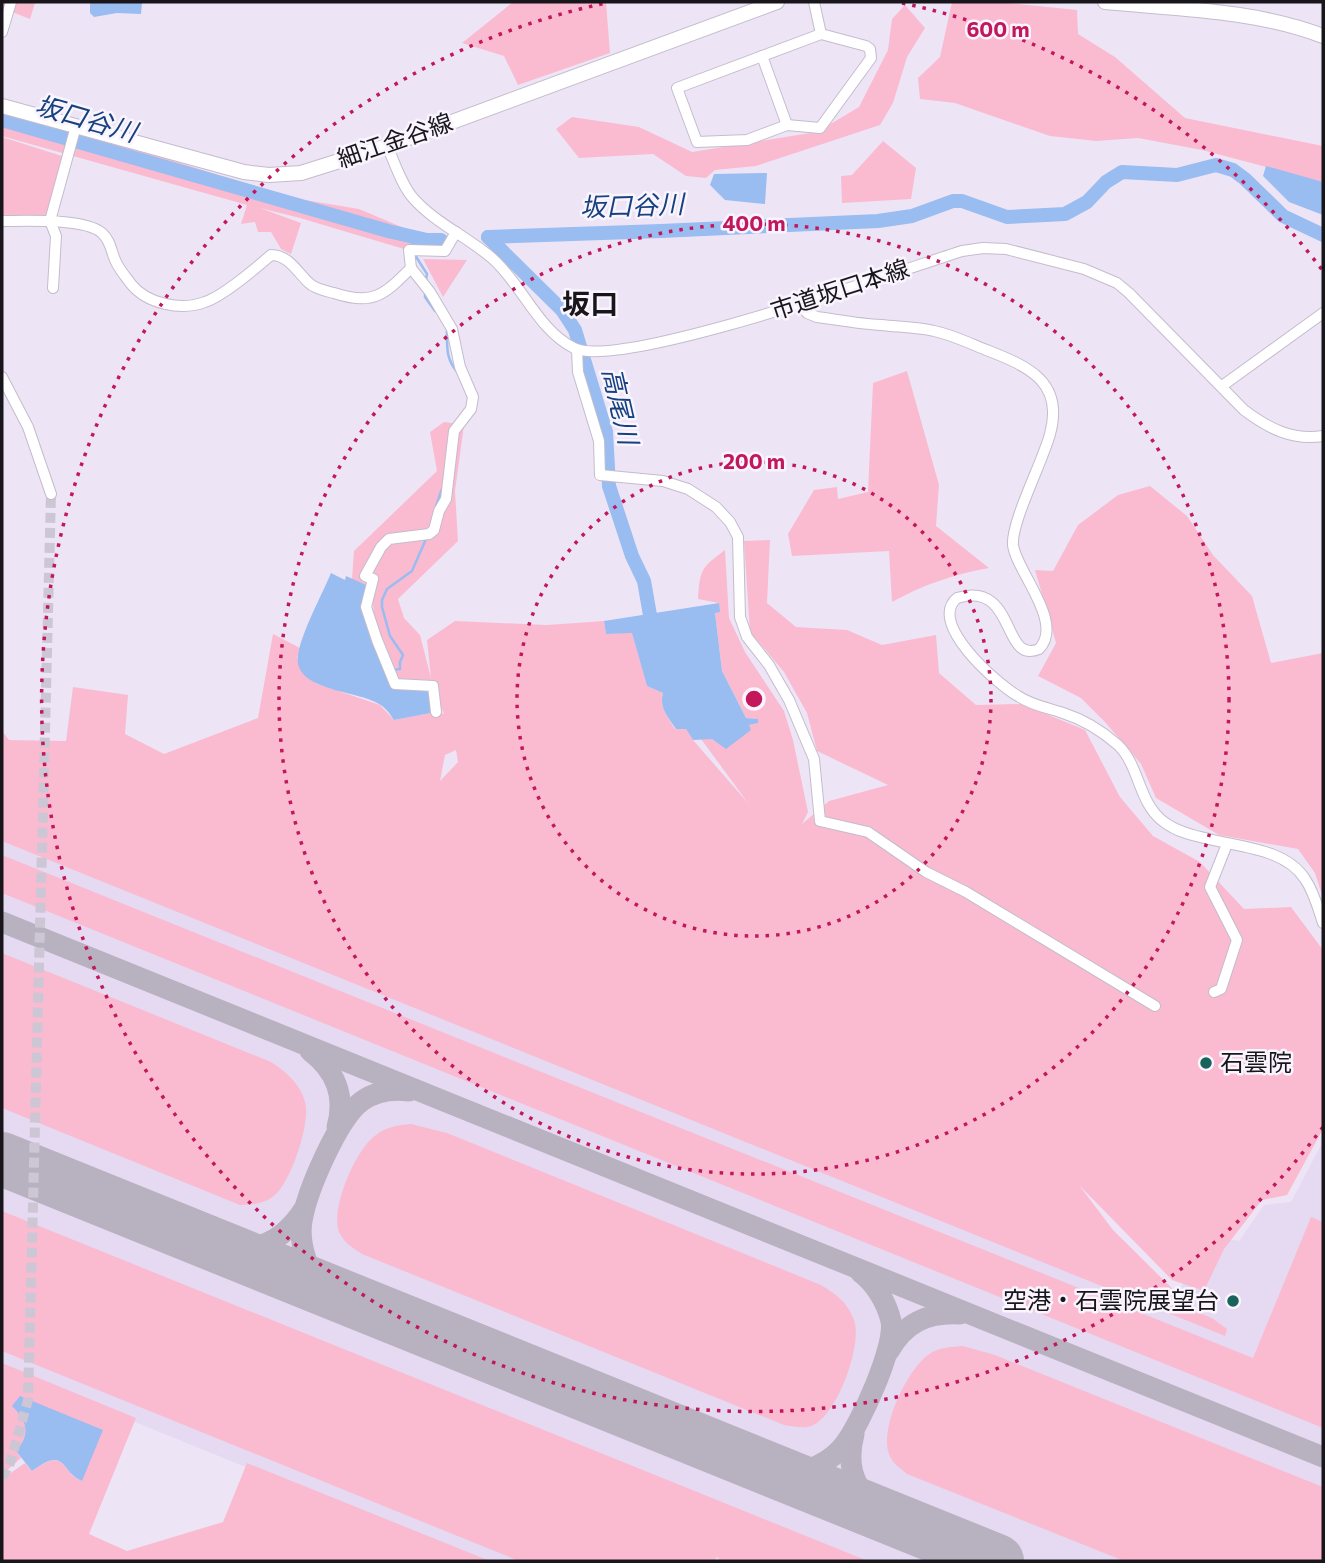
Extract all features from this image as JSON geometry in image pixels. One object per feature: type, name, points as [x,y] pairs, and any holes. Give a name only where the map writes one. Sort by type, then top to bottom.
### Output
[{"type":"main road","name":"細江金谷線","points":[[2,106],[75,130],[244,172],[269,175],[302,173],[387,146],[777,2]]},
{"type":"main road","points":[[1105,2],[1236,15],[1301,28],[1323,36]]},
{"type":"street","points":[[2,32],[11,2]]},
{"type":"street","points":[[814,2],[821,34]]},
{"type":"street","points":[[821,34],[866,46],[870,49],[871,58],[820,128],[787,125],[747,140],[697,142],[677,88],[821,34]]},
{"type":"street","points":[[762,56],[787,125]]},
{"type":"street","points":[[53,288],[56,236],[50,221],[75,130]]},
{"type":"street","points":[[387,146],[402,181],[413,198],[493,259],[512,279],[554,335],[578,350],[578,372],[599,441],[600,475],[663,481],[688,489],[716,507],[730,522],[738,537],[740,617],[747,637],[769,664],[789,700],[814,759],[820,821],[869,832],[926,872],[966,892],[1155,1006]]},
{"type":"street","points":[[2,221],[50,221],[86,225],[101,232],[110,243],[116,262],[133,286],[148,298],[166,304],[205,302],[249,274],[271,255],[286,258],[312,286],[354,300],[374,298],[383,294],[411,268],[414,250],[445,251],[456,232]]},
{"type":"street","name":"市道坂口本線","points":[[578,350],[604,352],[714,329],[962,251],[1006,249],[1084,269],[1117,283],[1244,410],[1264,425],[1286,434],[1323,436]]},
{"type":"street","points":[[411,268],[452,329],[453,344],[460,367],[473,397],[471,409],[454,431],[446,499],[439,510],[434,530],[429,534],[389,539],[380,547],[365,576],[373,579],[366,607],[396,684],[433,686],[436,712]]},
{"type":"street","points":[[800,303],[807,313],[817,317],[944,333],[1018,362],[1043,382],[1051,397],[1053,424],[1018,519],[1013,544],[1018,560],[1037,594],[1045,622],[1043,645],[1034,651],[1022,650],[1013,638],[1001,611],[993,602],[982,597],[964,596],[953,602],[949,614],[951,625],[965,648],[1010,691],[1031,703],[1077,719],[1119,747],[1131,764],[1147,802],[1164,822],[1183,832],[1265,853],[1290,863],[1307,881],[1323,923]]},
{"type":"street","points":[[1222,386],[1323,313]]},
{"type":"street","points":[[2,377],[28,427],[51,494]]},
{"type":"street","points":[[1214,992],[1222,989],[1237,940],[1210,887],[1227,844]]},
{"type":"shaded area","points":[[2,2],[35,3],[30,19],[2,8]]},
{"type":"shaded area","points":[[513,2],[606,2],[610,53],[518,85],[504,56],[462,43]]},
{"type":"shaded area","points":[[952,2],[998,2],[1077,10],[1078,34],[1115,57],[1185,118],[1323,146],[1323,182],[1202,150],[1138,138],[1096,141],[1050,136],[955,103],[920,99],[918,78],[940,57]]},
{"type":"shaded area","points":[[905,5],[925,28],[907,57],[893,103],[880,125],[756,166],[715,170],[706,178],[686,176],[653,154],[579,158],[556,129],[572,117],[639,127],[692,152],[817,132],[859,107],[888,50],[892,19]]},
{"type":"shaded area","points":[[2,112],[95,136],[253,186],[305,200],[359,209],[404,228],[437,238],[439,247],[404,249],[260,208],[301,223],[291,254],[281,249],[271,232],[258,232],[255,222],[241,224],[247,205],[2,136]]},
{"type":"shaded area","points":[[2,137],[62,156],[46,216],[2,216]]},
{"type":"shaded area","points":[[883,141],[916,168],[911,199],[842,203],[841,176],[852,175]]},
{"type":"shaded area","points":[[423,259],[467,260],[443,297]]},
{"type":"shaded area","points":[[907,371],[939,485],[936,526],[989,568],[939,581],[892,602],[889,551],[792,556],[788,534],[814,490],[837,487],[838,499],[868,492],[873,383]]},
{"type":"shaded area","points":[[444,422],[464,425],[455,491],[458,541],[398,599],[404,618],[420,635],[431,678],[427,640],[455,621],[547,625],[604,621],[606,634],[632,632],[647,686],[663,693],[663,708],[675,729],[686,729],[748,803],[701,739],[717,741],[758,723],[758,719],[746,718],[722,671],[715,613],[719,603],[698,599],[703,570],[725,550],[729,618],[745,652],[784,711],[808,812],[802,824],[829,801],[888,785],[817,751],[807,713],[784,672],[750,632],[744,541],[770,540],[767,603],[796,627],[847,630],[882,645],[936,635],[939,673],[976,705],[1022,704],[1085,730],[1120,797],[1153,836],[1200,862],[1244,909],[1291,907],[1323,950],[1323,1129],[1287,1195],[1262,1200],[1224,1249],[1204,1291],[1172,1280],[1079,1185],[1113,1230],[1195,1311],[1212,1318],[1227,1329],[1225,1336],[2,841],[2,731],[9,740],[66,741],[73,687],[128,695],[125,734],[164,754],[258,718],[273,634],[300,648],[297,658],[315,683],[380,705],[394,720],[436,712],[444,714],[432,686],[393,679],[377,640],[371,587],[352,579],[354,551],[437,471],[430,432]],"holes":[[[456,750],[458,762],[440,781],[445,755]]]},
{"type":"shaded area","points":[[1150,486],[1187,516],[1213,555],[1252,596],[1271,663],[1323,653],[1323,898],[1315,873],[1298,849],[1219,835],[1156,798],[1141,764],[1105,722],[1081,698],[1038,676],[1056,643],[1035,570],[1053,571],[1078,525],[1118,495]]},
{"type":"shaded area","points":[[2,816],[1178,1296],[1201,1235],[1239,1241],[1264,1205],[1291,1202],[1323,1141],[1323,1561],[477,1561],[2,1368]]},
{"type":"shaded area","points":[[2,855],[1253,1358],[1311,1217],[1323,1222],[1323,1428],[2,893]]},
{"type":"shaded area","points":[[2,953],[271,1062],[287,1074],[303,1095],[305,1123],[288,1177],[276,1194],[259,1203],[240,1205],[2,1108]]},
{"type":"shaded area","points":[[411,1124],[447,1133],[821,1285],[832,1292],[848,1309],[856,1331],[846,1379],[830,1409],[821,1420],[811,1426],[784,1425],[355,1250],[341,1236],[337,1222],[341,1195],[353,1165],[376,1135],[392,1127]]},
{"type":"shaded area","points":[[2,1211],[868,1561],[719,1561],[716,1557],[715,1561],[519,1561],[2,1351]]},
{"type":"shaded area","points":[[963,1346],[995,1355],[1323,1487],[1323,1561],[1124,1561],[907,1474],[892,1460],[887,1443],[892,1414],[898,1399],[922,1360],[938,1350]]},
{"type":"shaded area","points":[[2,1363],[136,1418],[89,1534],[127,1551],[223,1522],[247,1463],[490,1561],[2,1561],[2,1479],[25,1463],[32,1471],[52,1460],[62,1463],[82,1481],[21,1415],[25,1434],[16,1451],[21,1458],[2,1475]]},
{"type":"water","points":[[90,2],[142,2],[141,14],[117,13],[94,17],[90,13]]},
{"type":"water","points":[[1266,166],[1323,182],[1323,215],[1289,202],[1263,176]]},
{"type":"water","points":[[767,173],[765,204],[725,200],[710,185],[714,174]]},
{"type":"water","points":[[331,573],[345,580],[346,576],[371,587],[366,607],[395,684],[433,686],[436,712],[394,720],[386,709],[369,699],[328,688],[305,676],[299,667],[300,646]]},
{"type":"water","points":[[719,603],[720,612],[715,613],[722,671],[746,718],[758,719],[758,723],[749,725],[751,730],[726,749],[712,739],[693,740],[686,729],[676,729],[663,708],[663,693],[647,686],[632,633],[606,634],[604,621]]},
{"type":"water","points":[[20,1396],[103,1430],[82,1481],[57,1460],[51,1460],[32,1471],[16,1451],[25,1433],[24,1422],[12,1406]]},
{"type":"waterway","name":"坂口谷川","points":[[2,120],[388,231],[427,240],[441,240]]},
{"type":"waterway","name":"坂口谷川","points":[[488,237],[878,221],[912,216],[953,201],[962,201],[1007,217],[1065,214],[1087,202],[1106,182],[1122,172],[1177,175],[1216,165],[1233,170],[1245,179],[1283,216],[1323,235]]},
{"type":"waterway","name":"坂口谷川","points":[[350,220],[411,240],[413,248]]},
{"type":"waterway","name":"高尾川","points":[[488,237],[562,310],[575,330],[606,432],[609,486],[632,556],[644,581],[650,615]]},
{"type":"waterway","points":[[415,255],[427,274],[426,279]]},
{"type":"waterway","points":[[425,293],[435,311]]},
{"type":"waterway","points":[[447,331],[449,358],[458,373]]},
{"type":"waterway","points":[[436,506],[442,489]]},
{"type":"waterway","points":[[393,670],[400,669],[403,655],[390,636],[382,600],[387,589],[412,571],[426,539]]},
{"type":"taxiway","points":[[2,922],[1323,1457]]},
{"type":"taxiway","points":[[310,1051],[319,1058],[336,1084],[340,1105],[337,1127]]},
{"type":"taxiway","points":[[343,1297],[316,1276],[306,1259],[301,1226],[310,1192],[325,1156],[353,1110],[362,1101],[379,1093],[409,1091]]},
{"type":"taxiway","points":[[216,1245],[243,1248],[266,1243],[286,1230],[304,1209]]},
{"type":"taxiway","points":[[762,1466],[798,1471],[819,1465],[841,1448],[859,1421],[883,1366],[891,1333],[891,1321],[883,1300],[871,1282],[860,1272]]},
{"type":"taxiway","points":[[889,1351],[902,1333],[918,1321],[937,1315],[960,1314]]},
{"type":"taxiway","points":[[854,1434],[851,1462],[858,1485],[873,1504],[896,1520]]},
{"type":"runway","points":[[2,1159],[997,1561]]},
{"type":"tunnel","points":[[2,1478],[10,1463],[28,1400],[51,494]]},
{"type":"place","name":"石雲院","points":[[1206,1063]]},
{"type":"place","name":"空港・石雲院展望台","points":[[1233,1301]]},
{"type":"district","name":"坂口","points":[[590,304]]}]
